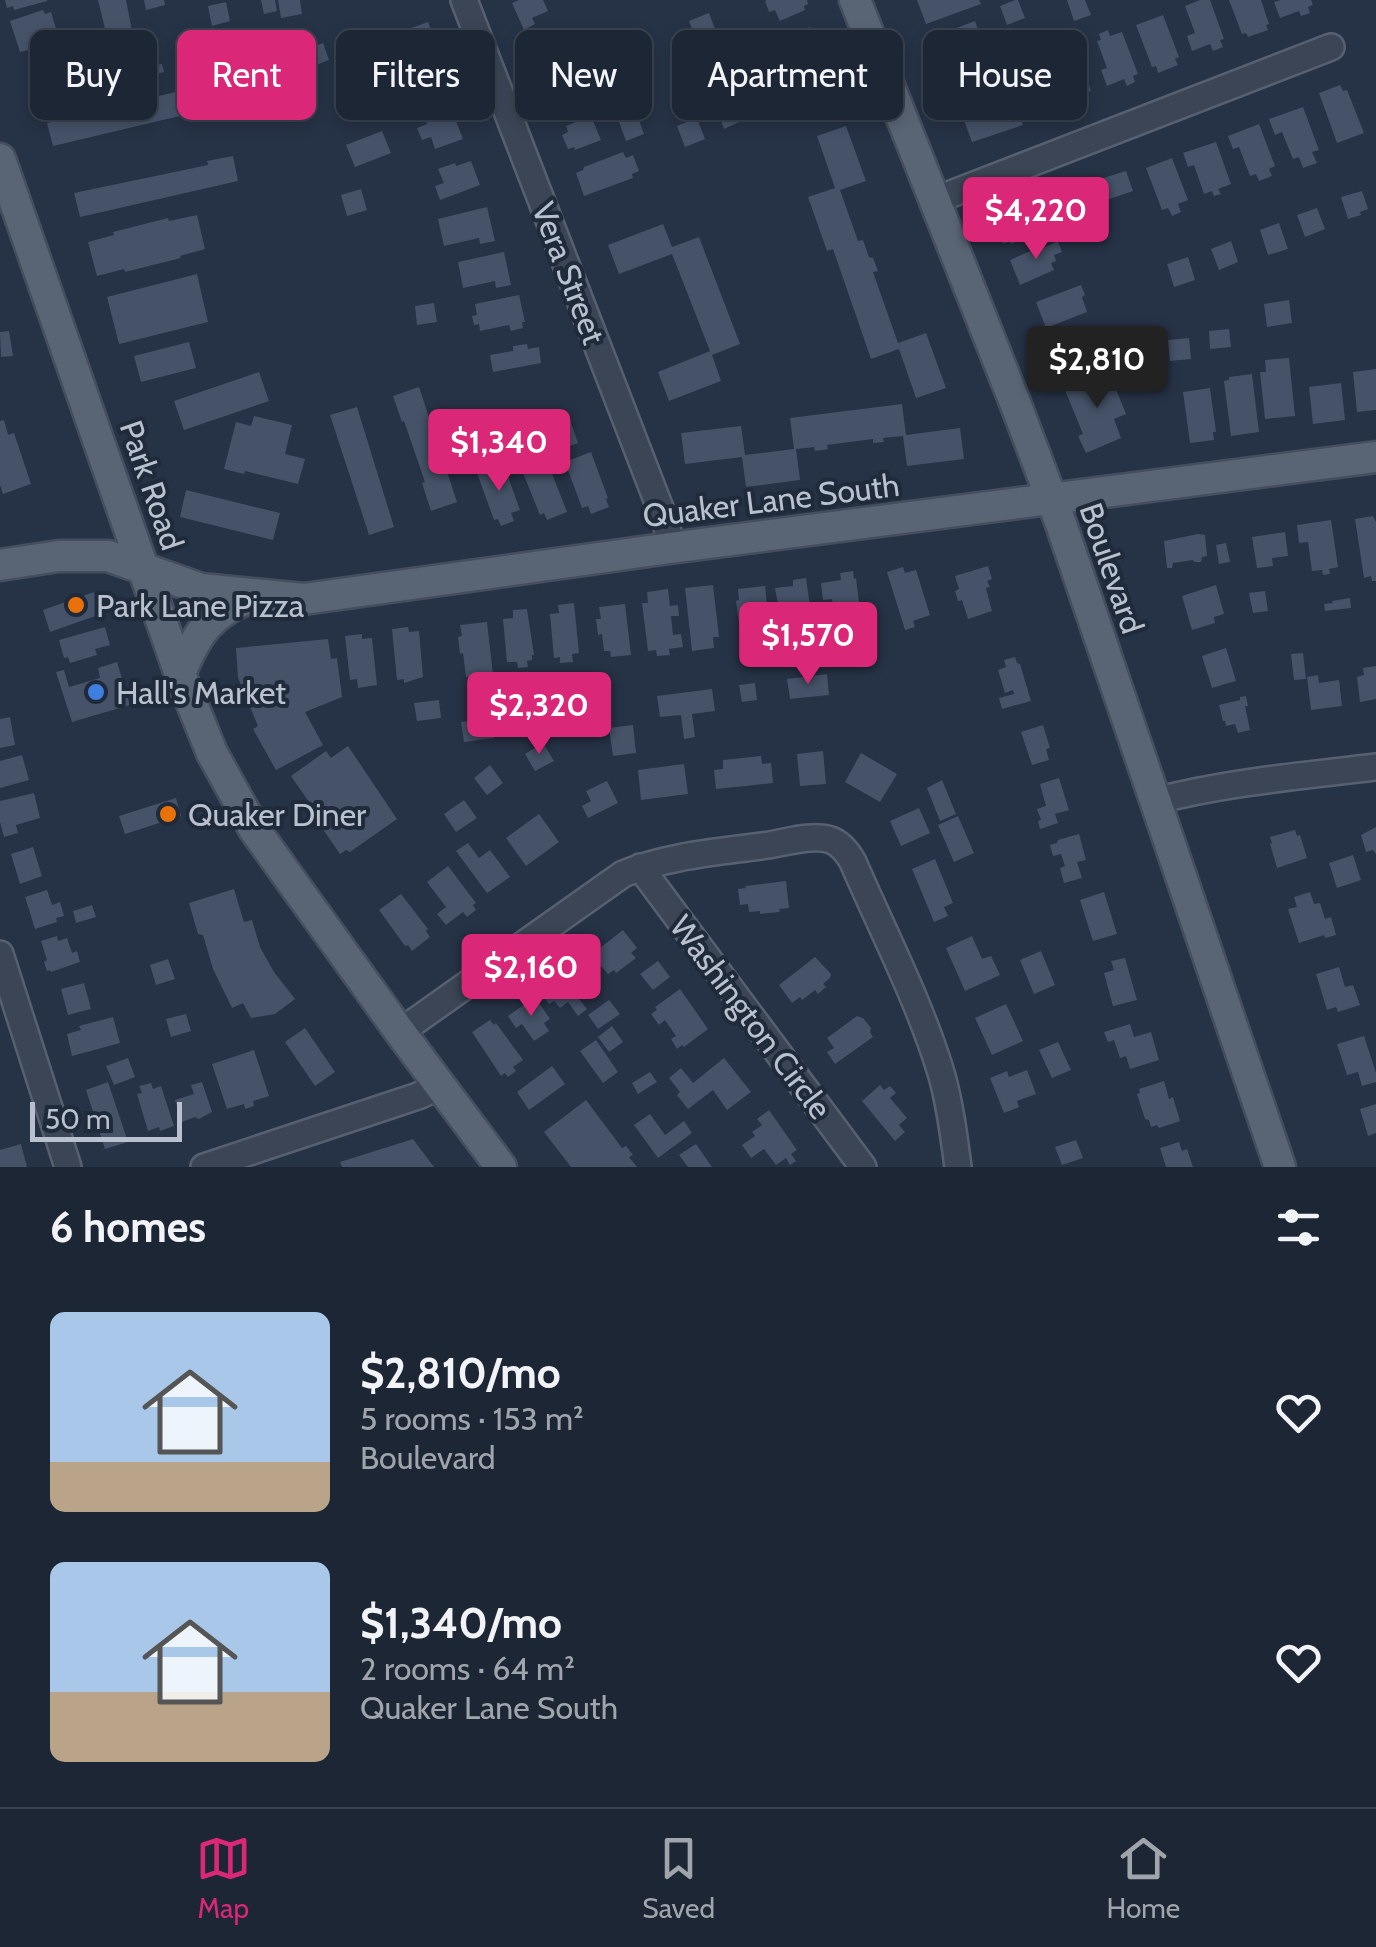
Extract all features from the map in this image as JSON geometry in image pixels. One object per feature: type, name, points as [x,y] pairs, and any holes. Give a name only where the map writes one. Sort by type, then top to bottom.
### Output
[{"type":"main road","name":"Boulevard","points":[[855,0],[1051,500],[1280,1167]]},
{"type":"main road","name":"Park Road","points":[[0,159],[180,674],[212,753],[254,829],[501,1167]]},
{"type":"main road","name":"Quaker Lane South","points":[[0,565],[59,556],[108,556],[201,589],[304,599],[1376,457]]},
{"type":"main road","points":[[180,674],[191,647],[217,615],[256,596]]},
{"type":"street","name":"Vera Street","points":[[464,0],[667,526],[670,548]]},
{"type":"street","points":[[933,201],[1331,46]]},
{"type":"street","points":[[1155,801],[1254,782],[1376,767]]},
{"type":"street","points":[[400,1032],[623,874],[677,858],[806,839],[830,840],[839,844],[853,862],[930,1042],[943,1080],[958,1167]]},
{"type":"street","name":"Washington Circle","points":[[640,867],[864,1167]]},
{"type":"street","points":[[0,954],[68,1167]]},
{"type":"street","points":[[204,1167],[440,1086]]},
{"type":"building","points":[[5,0],[47,1],[14,10],[13,6],[7,8]]},
{"type":"building","points":[[98,0],[126,0],[132,30],[105,30]]},
{"type":"building","points":[[144,0],[164,0],[165,5],[146,10]]},
{"type":"building","points":[[261,0],[275,0],[277,11],[264,14]]},
{"type":"building","points":[[278,0],[300,0],[302,14],[281,18]]},
{"type":"building","points":[[543,0],[548,11],[532,18],[535,24],[524,30],[512,3]]},
{"type":"building","points":[[767,0],[807,0],[808,4],[805,10],[780,21],[775,10],[769,12]]},
{"type":"building","points":[[917,0],[979,0],[981,4],[926,24]]},
{"type":"building","points":[[1015,0],[1025,18],[1007,25],[1000,6]]},
{"type":"building","points":[[1067,0],[1085,0],[1091,15],[1074,21]]},
{"type":"building","points":[[1210,0],[1224,39],[1220,40],[1223,47],[1213,51],[1210,44],[1192,51],[1187,36],[1195,33],[1185,6]]},
{"type":"building","points":[[1229,0],[1261,0],[1268,30],[1248,37],[1242,34]]},
{"type":"building","points":[[1311,0],[1313,5],[1308,7],[1310,13],[1301,16],[1299,11],[1280,18],[1274,2]]},
{"type":"building","points":[[226,2],[230,21],[212,26],[208,6]]},
{"type":"building","points":[[43,10],[45,14],[51,12],[56,30],[30,30],[30,50],[20,52],[10,21]]},
{"type":"building","points":[[709,13],[715,30],[692,30],[689,21]]},
{"type":"building","points":[[1163,15],[1179,57],[1175,59],[1178,65],[1158,73],[1136,25]]},
{"type":"building","points":[[975,21],[978,30],[951,30]]},
{"type":"building","points":[[428,22],[431,30],[406,30]]},
{"type":"building","points":[[1108,30],[1110,36],[1122,32],[1138,74],[1133,76],[1135,82],[1127,86],[1124,79],[1107,86],[1101,70],[1107,68],[1097,41],[1101,40],[1099,34]]},
{"type":"building","points":[[323,43],[329,60],[316,65],[316,46]]},
{"type":"building","points":[[1340,85],[1343,91],[1347,90],[1364,133],[1337,143],[1319,93]]},
{"type":"building","points":[[177,92],[177,117],[53,146],[47,123],[157,120],[157,97]]},
{"type":"building","points":[[1303,107],[1319,150],[1312,152],[1317,163],[1303,168],[1299,157],[1293,159],[1282,132],[1275,135],[1269,119]]},
{"type":"building","points":[[456,120],[463,139],[435,149],[431,137],[422,140],[417,128],[426,121]]},
{"type":"building","points":[[593,120],[601,140],[568,149],[562,135],[568,132],[566,126]]},
{"type":"building","points":[[639,120],[644,134],[626,141],[619,122]]},
{"type":"building","points":[[698,120],[705,139],[685,147],[677,126]]},
{"type":"building","points":[[720,120],[744,120],[724,129]]},
{"type":"building","points":[[964,120],[1021,120],[1023,125],[972,142]]},
{"type":"building","points":[[1259,124],[1275,166],[1269,169],[1272,176],[1259,181],[1256,174],[1250,176],[1239,147],[1233,149],[1228,136]]},
{"type":"building","points":[[846,126],[866,181],[840,190],[858,241],[863,240],[869,257],[873,258],[878,271],[873,272],[898,343],[926,333],[946,388],[916,398],[899,349],[871,359],[833,249],[827,251],[808,197],[835,188],[817,136]]},
{"type":"building","points":[[382,131],[391,153],[355,167],[346,145]]},
{"type":"building","points":[[1216,142],[1231,184],[1218,189],[1221,194],[1214,196],[1212,191],[1204,194],[1194,165],[1188,167],[1183,153]]},
{"type":"building","points":[[623,152],[626,158],[633,155],[639,171],[632,174],[633,178],[584,196],[576,173]]},
{"type":"building","points":[[233,156],[238,181],[80,217],[74,193],[208,165],[207,161]]},
{"type":"building","points":[[1172,158],[1188,200],[1178,204],[1181,212],[1172,216],[1168,208],[1162,210],[1146,168]]},
{"type":"building","points":[[471,161],[480,185],[440,200],[435,186],[444,183],[438,169]]},
{"type":"building","points":[[1126,171],[1133,191],[1107,200],[1100,179]]},
{"type":"building","points":[[361,189],[367,210],[347,216],[341,195]]},
{"type":"building","points":[[1362,191],[1368,209],[1348,219],[1341,197]]},
{"type":"building","points":[[1045,201],[1046,206],[1053,204],[1057,214],[1050,217],[1054,227],[1003,244],[995,224]]},
{"type":"building","points":[[487,207],[495,241],[480,244],[479,238],[444,246],[438,219]]},
{"type":"building","points":[[1317,208],[1325,229],[1305,237],[1297,215]]},
{"type":"building","points":[[197,215],[205,249],[97,276],[88,242],[168,218],[169,221]]},
{"type":"building","points":[[1279,223],[1288,249],[1268,255],[1260,230]]},
{"type":"building","points":[[663,224],[672,247],[699,237],[740,344],[712,355],[721,381],[669,401],[658,372],[710,351],[672,254],[619,274],[608,245]]},
{"type":"building","points":[[1042,241],[1045,247],[1058,241],[1062,252],[1054,255],[1054,270],[1020,285],[1010,260],[1035,249],[1033,245]]},
{"type":"building","points":[[1231,241],[1238,262],[1219,270],[1211,249]]},
{"type":"building","points":[[504,252],[511,285],[496,288],[495,281],[463,288],[458,262]]},
{"type":"building","points":[[1188,257],[1195,280],[1174,287],[1167,264]]},
{"type":"building","points":[[197,274],[208,322],[119,344],[107,297]]},
{"type":"building","points":[[1081,285],[1087,312],[1046,328],[1036,302]]},
{"type":"building","points":[[519,295],[523,328],[511,331],[509,325],[480,331],[479,324],[474,325],[475,304]]},
{"type":"building","points":[[1289,300],[1292,323],[1267,327],[1264,304]]},
{"type":"building","points":[[434,303],[437,322],[417,325],[415,306]]},
{"type":"building","points":[[1229,329],[1231,347],[1210,349],[1209,331]]},
{"type":"building","points":[[9,331],[13,356],[1,357],[0,332]]},
{"type":"building","points":[[1081,332],[1090,358],[1061,369],[1055,353],[1062,350],[1059,340]]},
{"type":"building","points":[[1189,338],[1191,359],[1170,361],[1168,340]]},
{"type":"building","points":[[189,342],[196,368],[141,382],[134,356]]},
{"type":"building","points":[[527,344],[528,349],[539,347],[541,363],[493,372],[490,355]]},
{"type":"building","points":[[1289,358],[1295,416],[1265,419],[1260,372],[1266,372],[1265,360]]},
{"type":"building","points":[[1376,369],[1376,410],[1357,412],[1353,372]]},
{"type":"building","points":[[259,372],[269,401],[184,430],[174,401]]},
{"type":"building","points":[[1109,372],[1126,414],[1114,419],[1121,438],[1086,453],[1078,436],[1083,434],[1065,390]]},
{"type":"building","points":[[1252,374],[1259,432],[1231,436],[1224,381]]},
{"type":"building","points":[[1341,383],[1345,420],[1313,424],[1309,387]]},
{"type":"building","points":[[419,387],[457,502],[431,511],[422,483],[425,482],[393,396]]},
{"type":"building","points":[[1210,388],[1214,440],[1190,443],[1183,392]]},
{"type":"building","points":[[902,404],[906,435],[960,428],[964,459],[907,466],[903,436],[883,438],[884,442],[873,443],[873,439],[827,445],[828,449],[815,451],[814,447],[796,449],[800,480],[746,487],[742,457],[685,464],[681,433],[741,426],[745,455],[794,449],[790,418]]},
{"type":"building","points":[[357,407],[394,527],[369,535],[330,415]]},
{"type":"building","points":[[254,416],[292,425],[285,454],[305,459],[298,484],[224,469],[236,422],[251,426]]},
{"type":"building","points":[[569,417],[578,443],[561,449],[551,424]]},
{"type":"building","points":[[4,420],[8,435],[14,433],[31,484],[3,494],[0,421]]},
{"type":"building","points":[[525,425],[534,449],[518,455],[509,431]]},
{"type":"building","points":[[591,452],[609,507],[591,514],[588,506],[582,508],[565,462]]},
{"type":"building","points":[[546,458],[567,512],[547,520],[544,513],[540,515],[521,468]]},
{"type":"building","points":[[503,463],[520,510],[511,513],[514,521],[501,526],[498,519],[494,520],[477,473]]},
{"type":"building","points":[[186,490],[280,513],[273,540],[180,517]]},
{"type":"building","points":[[1373,516],[1376,581],[1371,576],[1364,578],[1355,519]]},
{"type":"building","points":[[1331,520],[1338,567],[1323,575],[1322,570],[1312,571],[1308,542],[1299,543],[1297,525]]},
{"type":"building","points":[[1285,532],[1288,556],[1272,558],[1273,566],[1257,568],[1252,537]]},
{"type":"building","points":[[1205,535],[1207,556],[1201,562],[1173,563],[1172,568],[1167,568],[1164,541]]},
{"type":"building","points":[[1226,543],[1230,562],[1219,564],[1216,545]]},
{"type":"building","points":[[988,566],[992,579],[987,581],[990,587],[986,588],[992,611],[968,619],[962,600],[958,601],[955,576]]},
{"type":"building","points":[[903,567],[905,573],[916,570],[930,615],[913,621],[915,627],[905,630],[887,572]]},
{"type":"building","points":[[853,571],[862,627],[836,630],[832,599],[823,600],[821,583],[841,580],[840,573]]},
{"type":"building","points":[[806,578],[814,634],[793,636],[786,604],[778,605],[775,588],[793,586],[793,580]]},
{"type":"building","points":[[713,585],[719,637],[713,637],[714,648],[692,651],[685,588]]},
{"type":"building","points":[[1216,585],[1224,614],[1214,617],[1215,623],[1192,630],[1182,596]]},
{"type":"building","points":[[765,586],[771,638],[767,638],[768,645],[752,647],[751,640],[745,641],[744,632],[740,632],[738,589]]},
{"type":"building","points":[[668,589],[670,606],[678,605],[679,616],[671,616],[673,635],[681,634],[683,647],[669,649],[670,655],[657,656],[656,650],[648,651],[642,603],[648,603],[647,592]]},
{"type":"building","points":[[1265,591],[1268,611],[1253,613],[1249,593]]},
{"type":"building","points":[[94,592],[101,614],[50,632],[43,610]]},
{"type":"building","points":[[1350,598],[1351,608],[1325,611],[1324,604]]},
{"type":"building","points":[[574,603],[579,653],[572,654],[573,662],[560,663],[560,657],[554,658],[550,614],[559,613],[558,605]]},
{"type":"building","points":[[625,604],[631,655],[611,657],[610,651],[604,651],[602,634],[598,635],[599,607]]},
{"type":"building","points":[[527,609],[534,655],[527,661],[528,667],[518,668],[517,662],[507,662],[503,619],[513,618],[513,610]]},
{"type":"building","points":[[487,622],[494,683],[481,684],[480,676],[466,677],[458,637],[462,636],[460,625]]},
{"type":"building","points":[[105,627],[110,645],[95,649],[97,655],[70,663],[68,657],[64,658],[59,640]]},
{"type":"building","points":[[408,627],[409,632],[419,631],[423,677],[404,683],[404,679],[397,680],[392,629]]},
{"type":"building","points":[[362,634],[362,639],[372,638],[377,685],[358,688],[357,679],[350,680],[345,636]]},
{"type":"building","points":[[328,639],[331,659],[337,658],[342,697],[305,712],[323,745],[276,770],[253,729],[258,726],[238,678],[236,648]]},
{"type":"building","points":[[1226,648],[1236,681],[1212,688],[1202,656]]},
{"type":"building","points":[[1303,653],[1306,679],[1294,680],[1291,654]]},
{"type":"building","points":[[1015,657],[1031,701],[1002,709],[999,698],[1014,694],[1013,690],[1005,693],[998,670],[1006,667],[1004,660]]},
{"type":"building","points":[[117,662],[130,705],[72,722],[56,672],[64,670],[69,687],[100,678],[98,668]]},
{"type":"building","points":[[1376,666],[1376,699],[1360,702],[1357,677],[1364,675],[1363,668]]},
{"type":"building","points":[[827,674],[829,695],[790,699],[787,679]]},
{"type":"building","points":[[1318,675],[1319,683],[1339,680],[1342,706],[1311,710],[1307,677]]},
{"type":"building","points":[[755,683],[757,700],[742,702],[739,685]]},
{"type":"building","points":[[712,689],[715,711],[692,714],[695,737],[684,739],[681,715],[660,717],[657,696]]},
{"type":"building","points":[[1246,696],[1250,730],[1238,733],[1235,724],[1226,726],[1219,705]]},
{"type":"building","points":[[439,700],[441,718],[417,721],[414,703]]},
{"type":"building","points":[[581,708],[583,727],[524,734],[522,715]]},
{"type":"building","points":[[10,717],[15,745],[0,748],[0,719]]},
{"type":"building","points":[[492,718],[494,738],[464,742],[461,722]]},
{"type":"building","points":[[633,725],[636,753],[613,756],[609,728]]},
{"type":"building","points":[[1043,725],[1050,748],[1046,749],[1049,760],[1032,765],[1021,732]]},
{"type":"building","points":[[543,743],[554,761],[535,771],[525,754]]},
{"type":"building","points":[[348,746],[397,819],[350,852],[340,854],[291,776],[326,751],[331,758]]},
{"type":"building","points":[[823,751],[826,784],[800,786],[797,754]]},
{"type":"building","points":[[861,753],[897,774],[880,802],[845,782]]},
{"type":"building","points":[[22,755],[29,780],[0,788],[0,761]]},
{"type":"building","points":[[761,756],[762,764],[771,763],[773,783],[716,789],[714,770],[723,769],[723,760]]},
{"type":"building","points":[[684,764],[688,794],[641,800],[638,770]]},
{"type":"building","points":[[490,765],[503,783],[487,795],[474,778]]},
{"type":"building","points":[[1059,778],[1069,810],[1055,814],[1058,823],[1040,829],[1037,809],[1046,806],[1040,784]]},
{"type":"building","points":[[942,780],[956,814],[940,821],[927,788]]},
{"type":"building","points":[[607,781],[618,803],[588,818],[582,806],[591,801],[586,791]]},
{"type":"building","points":[[34,793],[40,818],[16,825],[18,833],[4,837],[0,801]]},
{"type":"building","points":[[176,798],[181,816],[125,834],[119,816]]},
{"type":"building","points":[[464,800],[477,818],[456,832],[444,814]]},
{"type":"building","points":[[919,808],[930,833],[901,846],[890,821]]},
{"type":"building","points":[[539,814],[559,842],[526,866],[506,838]]},
{"type":"building","points":[[958,816],[974,853],[954,862],[938,825]]},
{"type":"building","points":[[1376,827],[1376,854],[1373,850],[1366,852],[1361,835]]},
{"type":"building","points":[[1295,830],[1307,858],[1277,868],[1270,837]]},
{"type":"building","points":[[1079,834],[1086,860],[1077,862],[1082,878],[1064,883],[1061,854],[1053,856],[1050,845]]},
{"type":"building","points":[[468,843],[479,858],[490,850],[510,877],[487,893],[456,851]]},
{"type":"building","points":[[33,847],[42,876],[20,884],[11,854]]},
{"type":"building","points":[[1353,855],[1361,880],[1337,888],[1329,863]]},
{"type":"building","points":[[935,859],[953,903],[944,907],[948,916],[934,922],[912,869]]},
{"type":"building","points":[[448,866],[476,903],[476,910],[467,917],[463,912],[446,925],[437,914],[446,907],[427,882]]},
{"type":"building","points":[[786,881],[789,908],[760,914],[749,912],[748,904],[740,905],[738,889]]},
{"type":"building","points":[[234,889],[244,922],[252,920],[260,947],[295,999],[275,1014],[251,1018],[243,1003],[232,1008],[213,969],[203,935],[198,934],[189,903]]},
{"type":"building","points":[[47,890],[52,905],[60,902],[64,916],[35,929],[25,897]]},
{"type":"building","points":[[1104,892],[1117,934],[1093,941],[1080,900]]},
{"type":"building","points":[[1310,892],[1314,904],[1320,903],[1325,919],[1331,917],[1336,935],[1299,943],[1288,909],[1297,907],[1294,897]]},
{"type":"building","points":[[401,894],[430,937],[412,951],[379,910]]},
{"type":"building","points":[[92,905],[96,917],[76,923],[73,911]]},
{"type":"building","points":[[623,930],[637,948],[631,953],[636,958],[616,973],[614,970],[608,974],[601,966],[595,971],[586,959]]},
{"type":"building","points":[[57,936],[58,941],[67,938],[80,962],[51,972],[44,962],[47,960],[41,941]]},
{"type":"building","points":[[972,936],[982,959],[991,956],[1000,975],[965,991],[946,948]]},
{"type":"building","points":[[1041,951],[1055,985],[1034,994],[1020,960]]},
{"type":"building","points":[[815,957],[831,974],[823,984],[826,987],[792,1003],[779,985]]},
{"type":"building","points":[[1125,958],[1137,1000],[1113,1006],[1104,973],[1114,970],[1111,961]]},
{"type":"building","points":[[168,959],[175,979],[156,985],[150,965]]},
{"type":"building","points":[[658,961],[670,977],[653,990],[640,974]]},
{"type":"building","points":[[1339,967],[1345,987],[1353,985],[1360,1005],[1338,1012],[1336,1007],[1327,1010],[1316,974]]},
{"type":"building","points":[[564,975],[587,1009],[578,1016],[568,1002],[560,1008],[554,1001],[549,1004],[540,992]]},
{"type":"building","points":[[84,983],[91,1009],[68,1015],[61,989]]},
{"type":"building","points":[[680,989],[708,1029],[677,1049],[671,1039],[676,1036],[665,1020],[659,1025],[651,1014]]},
{"type":"building","points":[[535,997],[550,1019],[544,1023],[549,1031],[534,1041],[522,1024],[516,1028],[508,1016]]},
{"type":"building","points":[[609,1000],[620,1014],[598,1029],[588,1015]]},
{"type":"building","points":[[1006,1004],[1023,1041],[992,1055],[975,1018]]},
{"type":"building","points":[[186,1014],[191,1031],[171,1037],[166,1019]]},
{"type":"building","points":[[857,1016],[871,1028],[873,1037],[835,1064],[827,1052],[834,1048],[827,1038]]},
{"type":"building","points":[[113,1017],[120,1043],[72,1056],[67,1034],[81,1030],[79,1026]]},
{"type":"building","points":[[490,1020],[523,1060],[508,1077],[505,1073],[501,1076],[472,1032]]},
{"type":"building","points":[[1130,1024],[1134,1037],[1151,1032],[1159,1060],[1130,1069],[1126,1056],[1120,1058],[1114,1040],[1108,1042],[1104,1032]]},
{"type":"building","points":[[612,1026],[623,1042],[609,1052],[598,1037]]},
{"type":"building","points":[[305,1028],[335,1072],[315,1086],[285,1042]]},
{"type":"building","points":[[1364,1036],[1376,1082],[1362,1086],[1358,1072],[1347,1075],[1337,1044]]},
{"type":"building","points":[[596,1040],[618,1072],[603,1083],[580,1051]]},
{"type":"building","points":[[1058,1042],[1071,1070],[1052,1078],[1039,1050]]},
{"type":"building","points":[[254,1050],[269,1096],[253,1101],[254,1106],[245,1109],[244,1104],[227,1109],[212,1064]]},
{"type":"building","points":[[128,1058],[135,1077],[114,1085],[106,1066]]},
{"type":"building","points":[[724,1058],[751,1092],[727,1110],[713,1090],[688,1109],[669,1078],[681,1068],[693,1083]]},
{"type":"building","points":[[552,1066],[565,1084],[529,1110],[517,1092]]},
{"type":"building","points":[[1027,1070],[1036,1094],[1017,1101],[1019,1107],[1004,1113],[990,1078],[1007,1071],[1009,1077]]},
{"type":"building","points":[[650,1072],[657,1082],[638,1094],[632,1083]]},
{"type":"building","points":[[1164,1081],[1180,1121],[1151,1127],[1137,1094],[1139,1089]]},
{"type":"building","points":[[108,1082],[128,1142],[105,1149],[86,1090]]},
{"type":"building","points":[[202,1082],[212,1112],[182,1122],[175,1100],[194,1094],[191,1085]]},
{"type":"building","points":[[151,1083],[153,1089],[161,1086],[174,1126],[160,1131],[159,1127],[148,1131],[137,1094],[142,1093],[139,1086]]},
{"type":"building","points":[[880,1085],[884,1090],[890,1086],[896,1093],[890,1098],[907,1118],[899,1125],[905,1132],[895,1141],[862,1101]]},
{"type":"building","points":[[586,1100],[622,1148],[626,1146],[633,1155],[629,1157],[637,1167],[571,1167],[544,1132]]},
{"type":"building","points":[[1376,1104],[1376,1133],[1368,1136],[1360,1109]]},
{"type":"building","points":[[769,1110],[797,1150],[791,1154],[796,1161],[790,1165],[786,1158],[776,1165],[764,1149],[751,1158],[742,1145],[755,1136],[752,1132],[762,1125],[757,1119]]},
{"type":"building","points":[[650,1114],[665,1135],[684,1121],[692,1133],[658,1158],[634,1125]]},
{"type":"building","points":[[413,1139],[434,1167],[342,1167],[340,1162]]},
{"type":"building","points":[[1076,1140],[1083,1158],[1062,1165],[1055,1147]]},
{"type":"building","points":[[1179,1142],[1182,1151],[1187,1149],[1193,1167],[1166,1167],[1160,1148]]},
{"type":"building","points":[[21,1144],[27,1167],[0,1167],[0,1150]]},
{"type":"building","points":[[696,1144],[712,1167],[688,1167],[679,1155]]},
{"type":"place","name":"Park Lane Pizza","points":[[76,605]]},
{"type":"place","name":"Hall's Market","points":[[96,692]]},
{"type":"place","name":"Quaker Diner","points":[[168,814]]}]
